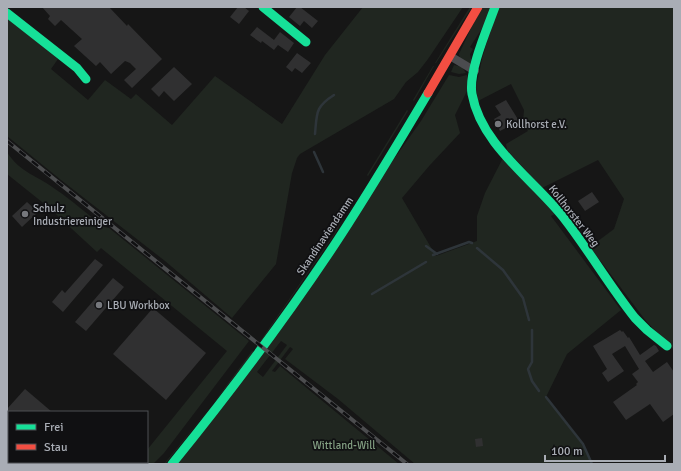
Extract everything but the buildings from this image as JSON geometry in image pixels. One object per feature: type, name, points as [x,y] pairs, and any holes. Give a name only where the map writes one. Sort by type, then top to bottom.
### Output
[{"type":"street","points":[[263,7],[306,42]]},
{"type":"street","name":"Skandinaviendamm","points":[[172,464],[269,339],[351,219],[478,7]]},
{"type":"street","name":"Kollhorster Weg","points":[[495,7],[475,71],[472,93],[478,113],[491,136],[562,216],[605,277],[642,324],[667,346]]},
{"type":"street","points":[[7,13],[77,68],[86,79]]},
{"type":"street","points":[[450,56],[475,71]]},
{"type":"green space","points":[[363,7],[463,7],[428,59],[418,72],[406,82],[394,99],[300,154],[297,158],[292,173],[276,264],[232,318],[165,261],[7,136],[7,18],[58,59],[51,69],[88,100],[105,80],[131,99],[136,94],[172,125],[215,76],[282,124],[325,55]]},
{"type":"green space","points":[[470,7],[472,7],[435,63]]},
{"type":"green space","points":[[483,7],[493,7],[490,16],[470,47],[473,49],[470,54],[473,63],[468,63],[460,58],[459,54]]},
{"type":"green space","points":[[497,7],[674,7],[674,350],[646,321],[590,247],[614,229],[624,199],[598,160],[542,188],[507,150],[506,144],[528,131],[523,123],[524,110],[511,84],[478,101],[476,87],[482,59]]},
{"type":"green space","points":[[454,65],[462,67],[466,73],[459,74],[451,72]]},
{"type":"green space","points":[[434,66],[414,101],[413,100]]},
{"type":"green space","name":"Wittland-Will","points":[[449,75],[459,77],[467,75],[470,85],[455,115],[460,133],[402,198],[436,256],[477,241],[477,216],[485,193],[504,156],[555,214],[551,216],[621,310],[567,354],[546,397],[583,444],[592,464],[415,464],[338,399],[285,359],[293,349],[290,347],[272,371],[275,372],[280,366],[399,464],[177,464],[421,121]],"holes":[[[281,341],[287,345],[263,377],[257,372]]]},
{"type":"green space","points":[[407,110],[408,111],[368,176],[367,175]]},
{"type":"green space","points":[[7,152],[17,165],[61,193],[104,227],[109,228],[249,341],[164,453],[153,464],[135,464],[148,463],[148,449],[227,351],[101,248],[97,252],[47,206],[7,174]]},
{"type":"green space","points":[[347,208],[335,234],[261,340],[334,234]]},
{"type":"green space","points":[[252,351],[254,352],[212,405]]},
{"type":"green space","points":[[211,406],[166,463],[164,464]]},
{"type":"waterway","points":[[315,134],[318,111],[323,103],[334,95]]},
{"type":"waterway","points":[[314,152],[323,172]]},
{"type":"waterway","points":[[433,255],[469,242],[472,243]]},
{"type":"waterway","points":[[426,246],[437,254]]},
{"type":"waterway","points":[[477,248],[503,270],[523,298],[529,320]]},
{"type":"waterway","points":[[372,294],[426,262]]},
{"type":"waterway","points":[[532,330],[532,362],[528,369],[532,381],[539,391]]},
{"type":"waterway","points":[[546,397],[583,444],[592,464]]},
{"type":"railway","points":[[7,141],[407,464]]},
{"type":"traffic: fast","points":[[263,7],[306,42]]},
{"type":"traffic: fast","points":[[495,7],[479,50],[473,74],[472,94],[477,112],[497,145],[563,217],[635,318],[667,346]]},
{"type":"traffic: fast","points":[[7,13],[77,68],[86,79]]},
{"type":"traffic: fast","points":[[172,464],[213,413],[292,307],[367,194],[428,93]]},
{"type":"traffic: jam","points":[[428,93],[478,7]]},
{"type":"place","name":"Kollhorst e.V.","points":[[498,124]]},
{"type":"place","name":"Schulz Industriereiniger","points":[[25,214]]},
{"type":"place","name":"LBU Workbox","points":[[99,305]]}]
